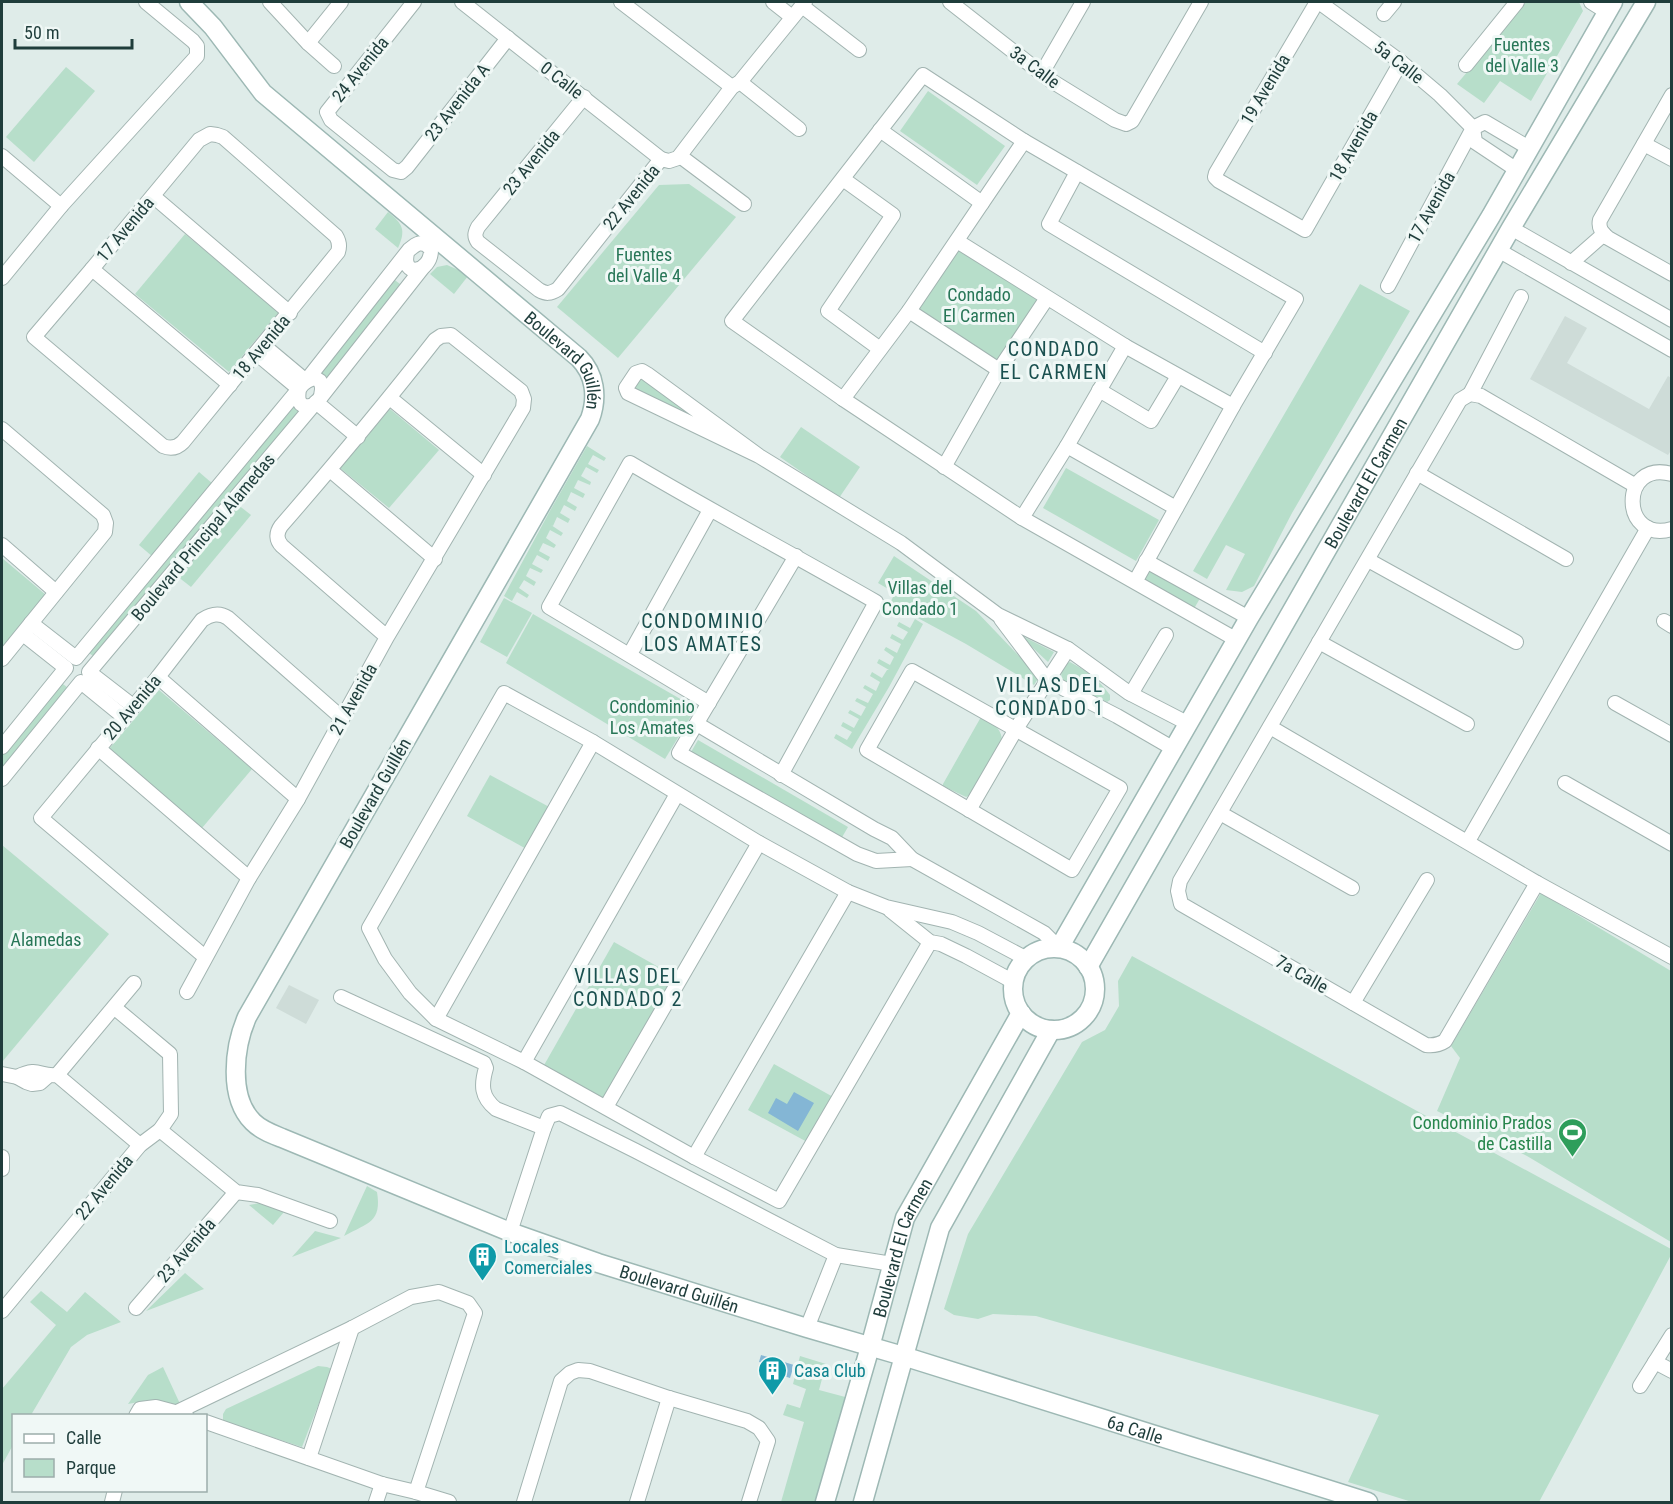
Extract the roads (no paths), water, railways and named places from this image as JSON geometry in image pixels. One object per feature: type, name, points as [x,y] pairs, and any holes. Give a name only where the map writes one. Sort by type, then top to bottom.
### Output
[{"type":"main road","name":"Boulevard Guillén","points":[[189,2],[213,27],[263,93],[584,363],[593,382],[594,399],[592,412],[247,1017],[237,1044],[236,1073],[245,1111],[254,1123],[265,1130],[510,1232],[598,1263],[870,1347]]},
{"type":"main road","name":"Boulevard El Carmen","points":[[1088,967],[1498,250],[1646,2]]},
{"type":"main road","name":"Boulevard El Carmen","points":[[1059,948],[1236,640],[1491,216],[1610,7]]},
{"type":"main road","points":[[1407,356],[1420,370],[1430,371]]},
{"type":"main road","points":[[1059,948],[1073,952],[1088,967],[1095,987],[1094,1001],[1087,1014],[1077,1024],[1064,1029],[1051,1030],[1038,1027],[1021,1013],[1014,998],[1014,982],[1016,973],[1033,954],[1045,949],[1059,948]]},
{"type":"main road","name":"Boulevard El Carmen","points":[[825,1503],[904,1218],[1021,1013]]},
{"type":"main road","name":"Boulevard El Carmen","points":[[862,1503],[940,1228],[1051,1030]]},
{"type":"main road","name":"6a Calle","points":[[870,1347],[1368,1503]]},
{"type":"street","points":[[2,278],[61,206],[197,56],[197,46],[193,41],[146,2]]},
{"type":"street","points":[[270,2],[308,43],[334,66]]},
{"type":"street","points":[[308,43],[341,2]]},
{"type":"street","name":"24 Avenida","points":[[407,167],[400,172],[393,170],[331,120],[327,112],[414,2]]},
{"type":"street","name":"0 Calle","points":[[462,2],[661,159]]},
{"type":"street","points":[[621,2],[800,129]]},
{"type":"street","points":[[773,2],[800,8],[859,50]]},
{"type":"street","name":"3a Calle","points":[[950,2],[1050,80],[1115,120],[1126,124],[1132,121],[1202,2]]},
{"type":"street","points":[[1042,73],[1083,2]]},
{"type":"street","name":"5a Calle","points":[[1318,2],[1401,62],[1440,95],[1473,128],[1475,142],[1517,170]]},
{"type":"street","name":"19 Avenida","points":[[1305,230],[1215,177],[1318,2]]},
{"type":"street","points":[[1384,14],[1394,2]]},
{"type":"street","points":[[1466,65],[1517,2]]},
{"type":"street","points":[[1591,2],[1610,7]]},
{"type":"street","name":"22 Avenida","points":[[478,227],[475,237],[478,242],[538,290],[552,293],[558,289],[661,159],[669,161],[680,156],[800,8]]},
{"type":"street","name":"23 Avenida A","points":[[407,167],[508,38]]},
{"type":"street","name":"18 Avenida","points":[[1305,230],[1401,62]]},
{"type":"street","points":[[1135,582],[1233,406],[1296,299],[1024,141],[923,75],[732,321],[843,399],[1022,518],[1236,640]]},
{"type":"street","points":[[1671,95],[1599,224],[1604,234],[1671,273]]},
{"type":"street","name":"23 Avenida","points":[[478,227],[584,97]]},
{"type":"street","points":[[1473,128],[1485,122],[1529,148]]},
{"type":"street","name":"17 Avenida","points":[[1388,286],[1473,128]]},
{"type":"street","points":[[880,130],[982,203]]},
{"type":"street","name":"17 Avenida","points":[[183,442],[174,448],[163,446],[34,337],[199,140],[210,134],[223,137],[336,236],[339,243],[338,252]]},
{"type":"street","points":[[843,399],[909,311],[1024,141]]},
{"type":"street","points":[[1644,144],[1671,159]]},
{"type":"street","points":[[2,156],[61,206]]},
{"type":"street","points":[[680,156],[744,204]]},
{"type":"street","points":[[1077,172],[1049,224],[1265,353]]},
{"type":"street","points":[[843,179],[893,215],[828,311],[880,349]]},
{"type":"street","points":[[153,196],[290,313]]},
{"type":"street","points":[[413,220],[415,233],[406,261],[410,268],[418,270],[439,252],[452,253]]},
{"type":"street","points":[[1511,228],[1671,320]]},
{"type":"street","points":[[1571,263],[1604,234]]},
{"type":"street","points":[[957,241],[1125,346],[1233,406]]},
{"type":"street","points":[[409,251],[419,243],[427,245],[431,253],[426,264]]},
{"type":"street","points":[[1498,250],[1671,350]]},
{"type":"street","name":"Boulevard Principal Alamedas","points":[[2,747],[303,385],[409,251]]},
{"type":"street","name":"18 Avenida","points":[[183,442],[338,252]]},
{"type":"street","name":"Boulevard Principal Alamedas","points":[[2,779],[318,399],[426,264]]},
{"type":"street","points":[[92,269],[230,385]]},
{"type":"street","points":[[1352,888],[1220,813],[1460,399],[1470,394],[1521,297]]},
{"type":"street","points":[[944,467],[999,370],[1047,298]]},
{"type":"street","points":[[909,311],[999,370]]},
{"type":"street","name":"21 Avenida","points":[[187,992],[249,878],[298,799],[387,637],[523,408],[524,399],[522,391],[454,336],[441,336],[435,340],[390,398]]},
{"type":"street","points":[[1022,518],[1125,346]]},
{"type":"street","points":[[260,349],[303,385]]},
{"type":"street","points":[[759,456],[628,393],[626,388],[628,384],[636,373],[642,371],[647,374],[759,456],[901,543],[998,615],[1068,649],[1130,694],[1189,724]]},
{"type":"street","points":[[1099,390],[1151,421],[1178,375]]},
{"type":"street","points":[[313,379],[320,382],[323,389],[318,399],[309,406],[302,404],[298,397],[303,385],[313,379]]},
{"type":"street","points":[[1470,394],[1481,396],[1636,486]]},
{"type":"street","points":[[387,637],[282,546],[277,535],[281,526],[390,398],[484,475]]},
{"type":"street","points":[[318,399],[360,433]]},
{"type":"street","points":[[2,429],[103,515],[106,523],[105,532],[2,659]]},
{"type":"street","points":[[1067,446],[1176,508]]},
{"type":"street","points":[[710,703],[549,607],[630,463],[876,602],[781,775]]},
{"type":"street","points":[[1669,469],[1648,475],[1636,486],[1633,493],[1633,510],[1641,524],[1648,528],[1657,530],[1671,528]]},
{"type":"street","points":[[330,470],[435,559]]},
{"type":"street","points":[[1417,473],[1566,560]]},
{"type":"street","points":[[630,654],[710,510]]},
{"type":"street","points":[[1468,841],[1648,528]]},
{"type":"street","points":[[2,545],[57,592]]},
{"type":"street","points":[[796,556],[679,753],[857,854],[876,861],[912,859]]},
{"type":"street","points":[[1368,560],[1516,642]]},
{"type":"street","points":[[1146,561],[1249,618]]},
{"type":"street","name":"20 Avenida","points":[[205,957],[41,818],[206,618],[216,614],[225,616],[342,718]]},
{"type":"street","points":[[998,615],[1047,680],[1174,749]]},
{"type":"street","points":[[27,629],[71,663]]},
{"type":"street","points":[[1117,716],[1166,635]]},
{"type":"street","points":[[1319,642],[1467,724]]},
{"type":"street","points":[[969,810],[1016,729],[1068,649]]},
{"type":"street","points":[[80,657],[86,659],[90,665],[85,677],[77,684],[69,682],[65,675],[71,663],[80,657]]},
{"type":"street","points":[[912,671],[1120,788],[1072,870],[969,810],[867,750],[912,671]]},
{"type":"street","points":[[85,677],[128,711]]},
{"type":"street","points":[[158,677],[298,799]]},
{"type":"street","points":[[930,942],[779,1201],[694,1157],[524,1062],[436,1019],[410,993],[369,928],[504,693],[593,742],[759,843],[848,892],[886,906],[952,922],[1027,959]]},
{"type":"street","points":[[1615,703],[1671,735]]},
{"type":"street","points":[[697,724],[892,838],[912,859],[1044,933],[1059,948]]},
{"type":"street","points":[[1270,727],[1537,883],[1669,951]]},
{"type":"street","points":[[436,1019],[593,742]]},
{"type":"street","points":[[98,748],[249,878]]},
{"type":"street","points":[[1565,783],[1671,844]]},
{"type":"street","points":[[524,1062],[677,794]]},
{"type":"street","name":"7a Calle","points":[[1220,813],[1180,881],[1178,891],[1181,904],[1426,1045],[1436,1045],[1445,1041],[1537,883]]},
{"type":"street","points":[[606,1107],[759,843]]},
{"type":"street","points":[[1353,1003],[1427,880]]},
{"type":"street","points":[[694,1157],[848,892]]},
{"type":"street","points":[[886,906],[930,942],[941,944],[1014,982]]},
{"type":"street","points":[[966,956],[978,933]]},
{"type":"street","points":[[2,1074],[36,1084],[53,1076],[115,1008],[134,983]]},
{"type":"street","points":[[341,997],[484,1063],[486,1068],[482,1080],[483,1092],[490,1104],[496,1109],[544,1128]]},
{"type":"street","points":[[115,1008],[170,1053],[171,1114],[160,1130],[236,1192],[258,1194],[330,1221]]},
{"type":"street","points":[[53,1076],[140,1145]]},
{"type":"street","points":[[510,1232],[549,1116],[560,1113],[636,1150],[836,1255],[892,1264]]},
{"type":"street","name":"22 Avenida","points":[[2,1311],[140,1145],[160,1130]]},
{"type":"street","points":[[2,1156],[2,1169]]},
{"type":"street","name":"23 Avenida","points":[[136,1308],[236,1192]]},
{"type":"street","points":[[807,1328],[836,1255]]},
{"type":"street","points":[[137,1414],[140,1409],[156,1407],[183,1414],[411,1297],[439,1292],[468,1303],[475,1313],[416,1492]]},
{"type":"street","points":[[309,1458],[352,1328]]},
{"type":"street","points":[[1640,1386],[1671,1335]]},
{"type":"street","points":[[1655,1362],[1671,1371]]},
{"type":"street","points":[[524,1503],[561,1381],[567,1374],[578,1370],[590,1371],[747,1421],[759,1428],[768,1441],[749,1503]]},
{"type":"street","points":[[637,1503],[669,1398]]},
{"type":"street","points":[[207,1422],[381,1484],[449,1503]]},
{"type":"street","points":[[376,1503],[381,1484]]},
{"type":"water","points":[[794,1092],[814,1103],[798,1131],[768,1113],[776,1098],[787,1104]]},
{"type":"water","points":[[761,1355],[794,1365],[790,1378],[762,1369],[764,1363],[759,1362]]},
{"type":"place","name":"Condominio Prados de Castilla","points":[[1573,1158]]},
{"type":"place","name":"Locales Comerciales","points":[[483,1282]]},
{"type":"place","name":"Casa Club","points":[[773,1396]]},
{"type":"district","name":"CONDADO EL CARMEN","points":[[1054,360]]},
{"type":"district","name":"CONDOMINIO LOS AMATES","points":[[703,632]]},
{"type":"district","name":"VILLAS DEL CONDADO 1","points":[[1050,696]]},
{"type":"district","name":"VILLAS DEL CONDADO 2","points":[[628,988]]},
{"type":"park label","name":"Fuentes del Valle 3","points":[[1522,54]]},
{"type":"park label","name":"Fuentes del Valle 4","points":[[644,264]]},
{"type":"park label","name":"Condado El Carmen","points":[[979,304]]},
{"type":"park label","name":"Villas del Condado 1","points":[[920,597]]},
{"type":"park label","name":"Condominio Los Amates","points":[[652,716]]},
{"type":"park label","name":"Alamedas","points":[[46,939]]}]
